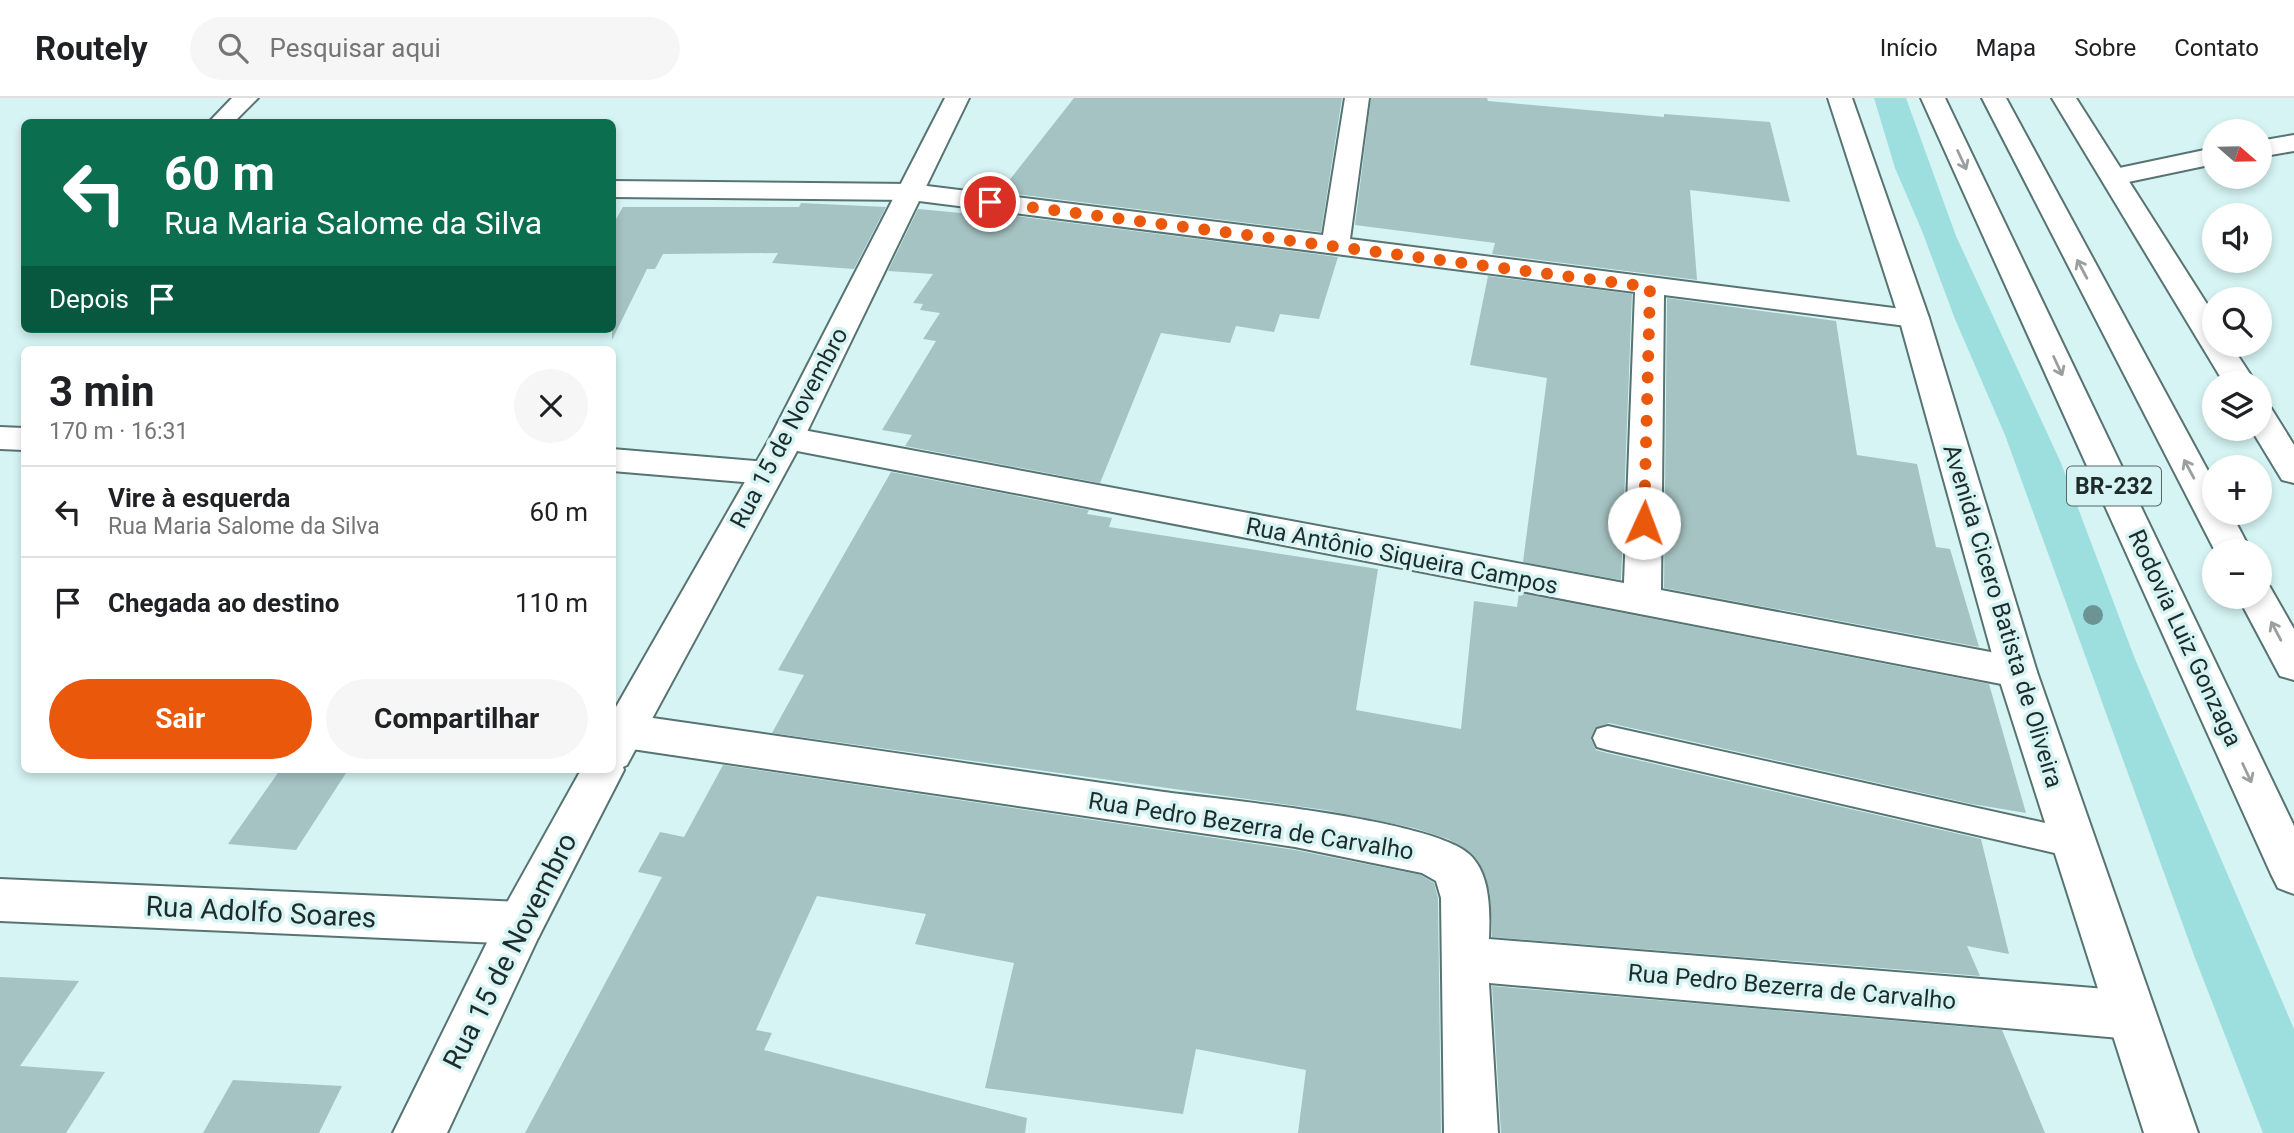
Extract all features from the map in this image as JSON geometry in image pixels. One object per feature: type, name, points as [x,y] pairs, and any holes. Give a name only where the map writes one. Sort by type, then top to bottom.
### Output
[{"type":"main road","points":[[224,119],[246,98]]},
{"type":"main road","name":"Rua 15 de Novembro","points":[[616,746],[787,438],[957,98]]},
{"type":"main road","points":[[1335,246],[1357,98]]},
{"type":"main road","name":"Avenida Cicero Batista de Oliveira","points":[[1840,98],[1914,318],[2017,672],[2171,1133]]},
{"type":"main road","name":"Rodovia Luiz Gonzaga","points":[[1933,98],[2294,874]]},
{"type":"main road","name":"BR-232","points":[[1994,98],[2227,539]]},
{"type":"main road","points":[[2064,98],[2202,322]]},
{"type":"main road","points":[[2272,147],[2294,144]]},
{"type":"main road","points":[[2114,177],[2202,159]]},
{"type":"main road","points":[[616,189],[911,192],[1650,287],[1914,318]]},
{"type":"main road","points":[[1642,601],[1650,287]]},
{"type":"main road","points":[[2272,436],[2294,472]]},
{"type":"main road","points":[[0,438],[21,439]]},
{"type":"main road","name":"Rua Antônio Siqueira Campos","points":[[787,438],[2017,672]]},
{"type":"main road","points":[[616,460],[767,473]]},
{"type":"main road","points":[[2264,609],[2294,664]]},
{"type":"main road","name":"Rua Pedro Bezerra de Carvalho","points":[[616,751],[1298,830],[1425,854],[1451,865],[1458,874],[1464,903],[1464,959],[2130,1015]]},
{"type":"main road","name":"Rua 15 de Novembro","points":[[420,1133],[521,923],[601,773]]},
{"type":"main road","name":"Rua Adolfo Soares","points":[[0,900],[521,923]]},
{"type":"main road","points":[[1464,959],[1471,1133]]},
{"type":"lane","points":[[1608,738],[2072,843]]},
{"type":"shaded area","points":[[1874,98],[1906,98],[1956,236],[2061,463],[2135,659],[2294,1029],[2294,1133],[2263,1133],[2195,958],[2005,435],[1895,168]]},
{"type":"building","points":[[1074,98],[1342,98],[1321,232],[1000,192]]},
{"type":"building","points":[[1371,98],[1487,98],[1488,101],[1664,117],[1664,114],[1770,122],[1790,202],[1690,190],[1697,280],[1492,254],[1495,243],[1355,225]]},
{"type":"building","points":[[801,203],[886,207],[854,269],[772,263],[778,253],[663,254],[655,269],[647,269],[616,332],[616,219],[623,207],[799,207]]},
{"type":"building","points":[[918,209],[983,215],[985,212],[1338,257],[1319,319],[1280,314],[1274,332],[1236,326],[1230,343],[1161,333],[1100,483],[905,446],[912,435],[882,430],[936,341],[923,339],[940,313],[920,310],[923,304],[913,303],[933,274],[888,271]]},
{"type":"building","points":[[1488,276],[1632,294],[1621,580],[1523,562],[1547,378],[1470,365]]},
{"type":"building","points":[[1667,298],[1836,321],[1857,455],[1917,464],[1936,547],[1950,549],[1979,647],[1664,588]]},
{"type":"building","points":[[891,472],[1089,510],[1087,514],[1112,518],[1109,527],[1378,569],[1356,710],[1461,729],[1474,601],[1517,607],[1519,593],[1989,684],[2026,813],[1972,804],[1609,723],[1595,728],[1591,739],[1596,750],[1607,753],[1981,839],[2009,954],[1967,946],[1980,976],[1492,937],[1490,893],[1478,861],[1470,852],[1448,839],[1414,828],[1325,810],[772,733],[804,675],[778,670]]},
{"type":"building","points":[[723,765],[1295,850],[1421,875],[1434,883],[1438,898],[1441,1133],[1298,1133],[1306,1070],[1196,1049],[1183,1114],[985,1088],[1014,963],[915,944],[926,914],[817,896],[756,1030],[772,1033],[764,1050],[1027,1118],[1025,1133],[525,1133],[662,877],[638,872],[660,832],[684,837]]},
{"type":"building","points":[[278,773],[346,773],[296,850],[228,844]]},
{"type":"building","points":[[0,977],[79,981],[20,1066],[105,1072],[66,1133],[0,1133]]},
{"type":"building","points":[[1492,986],[2002,1030],[2045,1133],[1501,1133]]},
{"type":"building","points":[[233,1080],[342,1086],[319,1133],[203,1133]]},
{"type":"route","points":[[990,202],[1650,287],[1644,523]]}]
